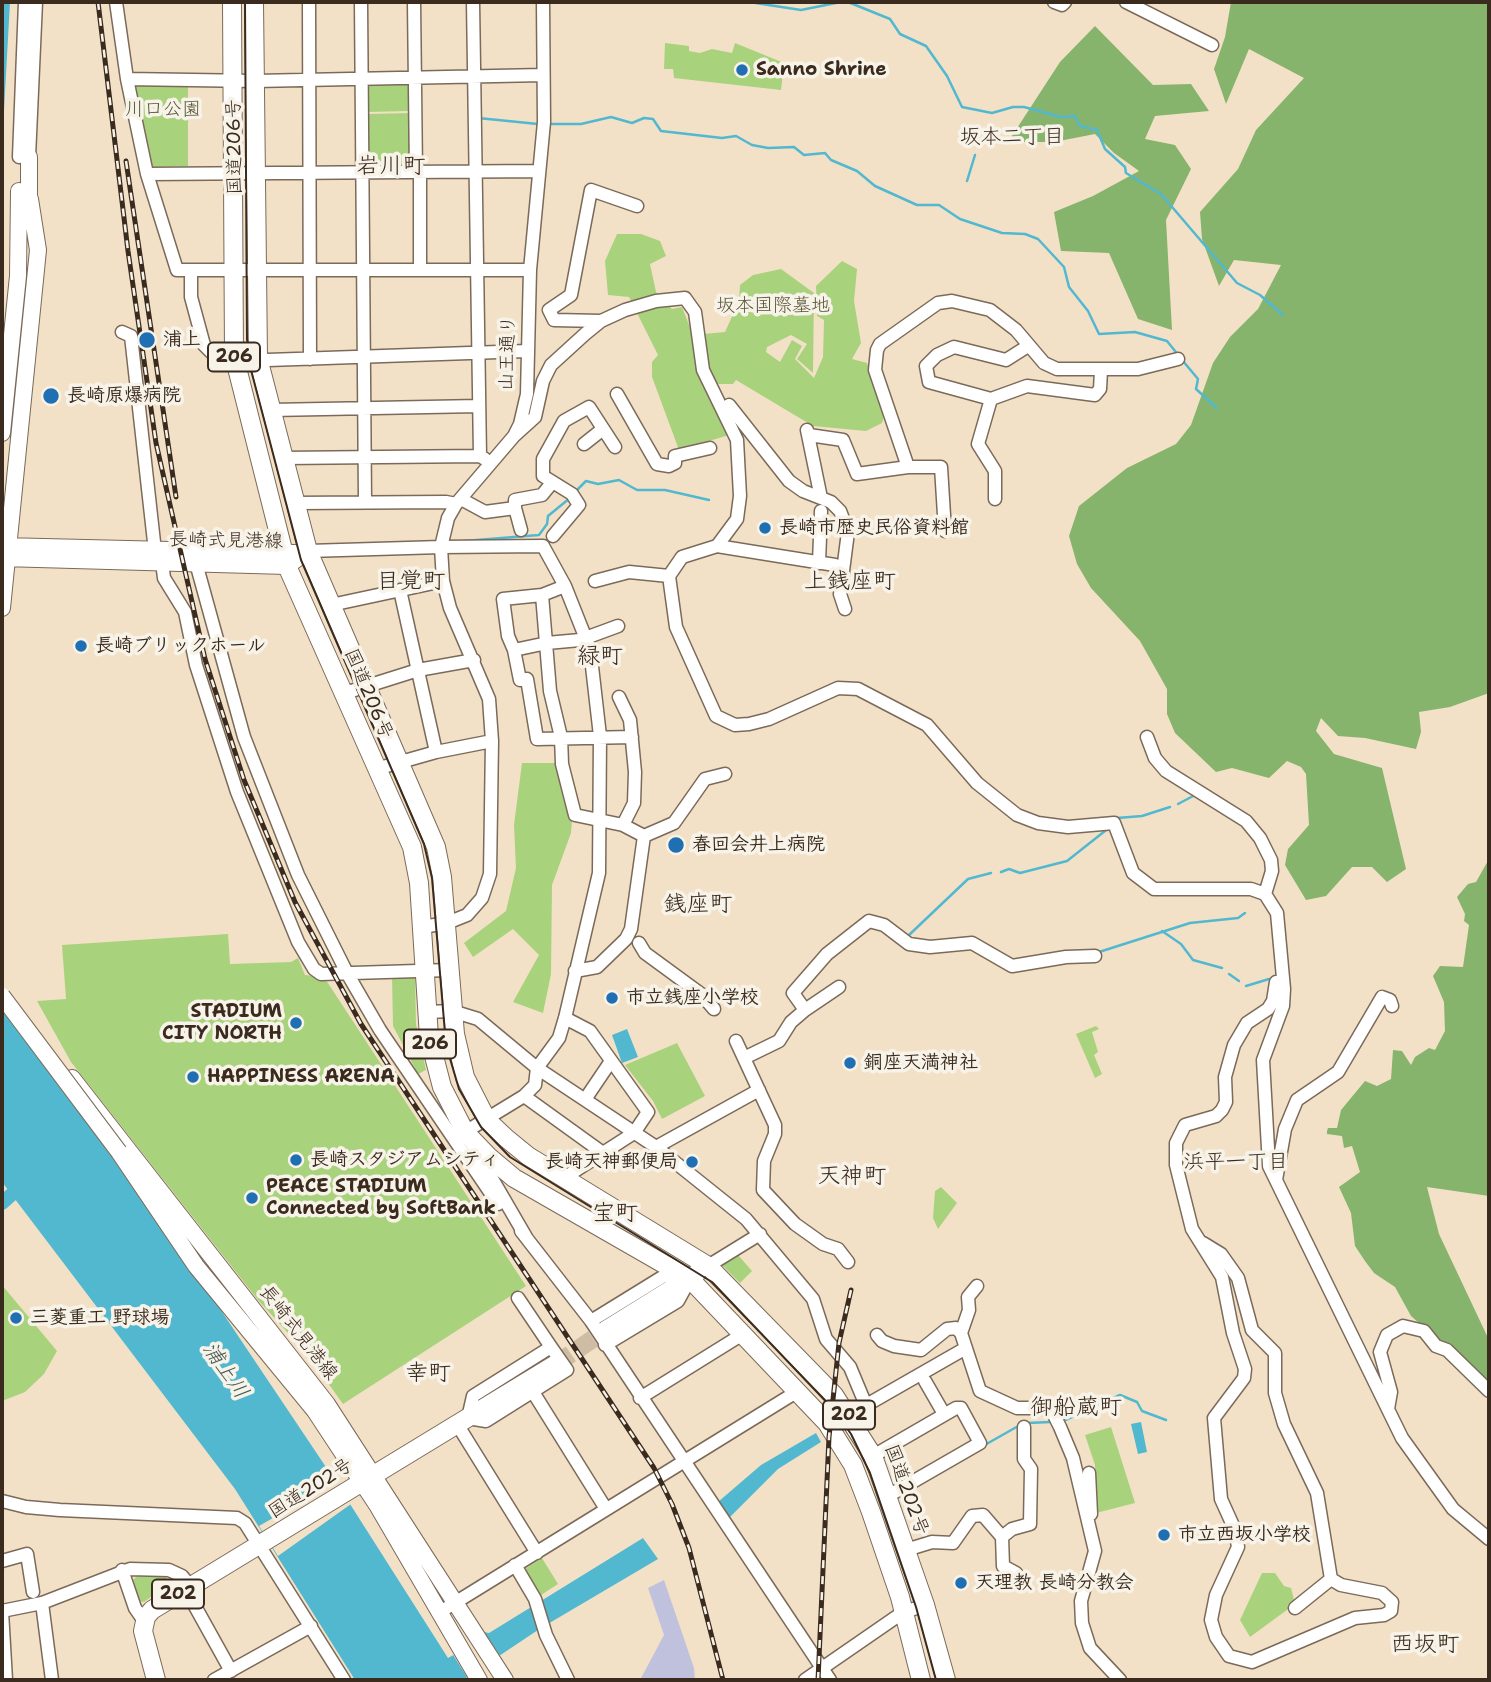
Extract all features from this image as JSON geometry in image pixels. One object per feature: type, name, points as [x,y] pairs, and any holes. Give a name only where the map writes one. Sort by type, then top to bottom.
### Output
[{"type":"highway","name":"国道206号","points":[[232,2],[234,356],[286,561],[412,847],[422,927],[432,1053],[442,1087],[465,1132],[514,1178],[690,1279]]},
{"type":"highway","name":"国道206号","points":[[254,2],[258,358],[307,551],[436,847],[447,923],[452,1011],[457,1049],[465,1077],[487,1120],[528,1156],[708,1266]]},
{"type":"highway","points":[[601,1332],[708,1266]]},
{"type":"highway","name":"国道202号","points":[[708,1266],[834,1395],[873,1456],[925,1605],[946,1680]]},
{"type":"highway","name":"202","points":[[690,1279],[799,1391],[827,1423],[853,1465],[921,1680]]},
{"type":"highway","name":"国道202号","points":[[144,1621],[152,1609],[462,1421],[553,1355]]},
{"type":"highway","name":"202","points":[[144,1621],[144,1639],[156,1680]]},
{"type":"main road","points":[[2,526],[24,202],[24,157]]},
{"type":"main road","points":[[2,357],[24,202]]},
{"type":"main road","points":[[2,608],[5,552],[38,250],[24,202]]},
{"type":"main road","points":[[2,433],[10,406]]},
{"type":"main road","name":"長崎式見港線","points":[[159,556],[196,563],[286,561],[307,551]]},
{"type":"main road","name":"長崎式見港線","points":[[5,552],[286,561]]},
{"type":"main road","name":"長崎式見港線","points":[[2,996],[97,1119],[171,1233],[224,1303],[292,1379],[367,1478],[455,1603],[505,1680]]},
{"type":"main road","name":"長崎式見港線","points":[[2,1001],[73,1079],[127,1145],[338,1419],[367,1478],[478,1678]]},
{"type":"street","points":[[24,157],[25,2]]},
{"type":"street","points":[[24,157],[36,2]]},
{"type":"street","points":[[116,2],[127,79],[147,174],[177,270],[530,270]]},
{"type":"street","points":[[309,2],[310,359]]},
{"type":"street","points":[[361,2],[365,502]]},
{"type":"street","points":[[414,2],[420,270]]},
{"type":"street","points":[[283,458],[365,456],[485,459],[479,406],[473,2]]},
{"type":"street","name":"山王通り","points":[[422,927],[447,923],[467,915],[478,906],[489,882],[492,741],[489,699],[450,608],[443,581],[441,547],[448,518],[458,501],[485,459],[514,436],[526,405],[530,270],[544,122],[543,2]]},
{"type":"street","points":[[1054,2],[1062,5],[1065,2]]},
{"type":"street","points":[[1126,2],[1212,46]]},
{"type":"street","points":[[127,79],[255,81],[543,75]]},
{"type":"street","points":[[147,174],[539,171]]},
{"type":"street","points":[[637,206],[591,190],[571,295],[549,310],[554,320],[601,321],[656,301],[685,298],[695,312],[703,369],[737,440],[740,510],[731,530],[717,546]]},
{"type":"street","points":[[191,270],[191,297],[204,345],[211,352],[258,358],[310,359],[527,351]]},
{"type":"street","points":[[908,467],[876,370],[880,344],[939,303],[952,300],[990,310],[1008,322],[1050,368],[1101,371],[1138,369],[1178,359]]},
{"type":"street","points":[[514,436],[535,417],[543,381],[551,365],[601,321]]},
{"type":"street","points":[[122,332],[131,336],[164,578],[186,612],[196,664],[237,792],[298,942],[314,969],[321,974],[449,970]]},
{"type":"street","points":[[1028,346],[1006,359],[954,347],[936,355],[926,366],[929,382],[991,399],[1027,386],[1094,396],[1100,389],[1101,371]]},
{"type":"street","points":[[712,391],[719,391],[774,466],[789,481],[840,511],[848,532],[840,594],[845,609]]},
{"type":"street","points":[[617,394],[657,464],[669,466],[675,463],[675,456],[710,448]]},
{"type":"street","points":[[991,399],[978,444],[995,471],[995,499]]},
{"type":"street","points":[[271,410],[479,406]]},
{"type":"street","points":[[553,536],[579,505],[572,494],[551,484],[543,476],[542,463],[564,421],[589,407],[615,447]]},
{"type":"street","points":[[584,444],[603,429]]},
{"type":"street","points":[[821,498],[808,432],[843,440],[857,474],[908,467],[941,467],[945,531]]},
{"type":"street","points":[[521,530],[515,508],[516,500],[542,495],[551,484]]},
{"type":"street","points":[[295,502],[458,501],[485,512],[515,508]]},
{"type":"street","points":[[820,563],[821,511]]},
{"type":"street","points":[[307,551],[543,546],[565,586],[587,638],[600,736],[599,873],[565,1018],[558,1038],[537,1068],[535,1085],[524,1096],[465,1132],[526,1237]]},
{"type":"street","points":[[835,565],[717,546],[682,557],[669,576],[676,627],[712,711],[720,719],[736,725],[749,724],[769,719],[838,688],[858,689],[928,725],[977,783],[1006,807],[1038,823],[1068,827],[1114,823],[1133,873],[1154,889],[1251,889],[1265,894],[1277,913],[1283,1006],[1264,1060],[1267,1159],[1402,1438],[1436,1489],[1453,1508],[1489,1539]]},
{"type":"street","points":[[196,563],[219,653],[259,781],[298,875],[347,973],[416,1087],[484,1184],[601,1332],[640,1398],[830,1680]]},
{"type":"street","points":[[595,581],[629,572],[669,576]]},
{"type":"street","points":[[331,605],[443,581]]},
{"type":"street","points":[[565,586],[542,595],[503,599],[508,636],[514,650],[520,680],[527,679],[537,739],[632,737]]},
{"type":"street","points":[[400,590],[436,751]]},
{"type":"street","points":[[542,595],[550,691],[561,737],[562,764],[575,815],[623,825],[644,836]]},
{"type":"street","points":[[514,650],[587,638],[618,626]]},
{"type":"street","points":[[345,693],[418,670],[474,660]]},
{"type":"street","points":[[619,696],[630,720],[632,737],[634,803],[623,825]]},
{"type":"street","points":[[1147,737],[1155,758],[1166,772],[1246,821],[1260,838],[1271,860],[1272,871],[1265,894]]},
{"type":"street","points":[[376,769],[436,751],[492,741]]},
{"type":"street","points":[[644,836],[674,822],[705,779],[725,774]]},
{"type":"street","points":[[575,971],[597,967],[626,939],[631,929],[644,836]]},
{"type":"street","points":[[805,1010],[793,993],[827,954],[869,921],[884,925],[909,944],[930,947],[972,943],[1012,966],[1095,956]]},
{"type":"street","points":[[639,943],[645,953],[701,994],[714,1009]]},
{"type":"street","points":[[1203,1243],[1221,1254],[1238,1278],[1252,1330],[1275,1353],[1275,1393],[1284,1424],[1317,1493],[1331,1579],[1341,1586],[1387,1595],[1392,1602],[1391,1611],[1379,1617],[1355,1618],[1252,1662],[1237,1661],[1223,1649],[1211,1620],[1212,1607],[1238,1547],[1235,1530],[1221,1499],[1213,1429],[1217,1412],[1244,1378],[1243,1361],[1233,1333],[1222,1277],[1192,1229],[1177,1165],[1176,1143],[1185,1125],[1216,1116],[1222,1110],[1226,1102],[1225,1077],[1234,1045],[1247,1023],[1268,1009],[1273,1001],[1275,972],[1282,968]]},
{"type":"street","points":[[744,1058],[779,1041],[791,1022],[839,987]]},
{"type":"street","points":[[1276,1180],[1285,1129],[1297,1100],[1338,1072],[1382,997],[1390,1000],[1392,1006]]},
{"type":"street","points":[[427,1012],[452,1011],[478,1019],[537,1068],[586,1098],[656,1147],[760,1234],[813,1299],[826,1339],[850,1367],[865,1403]]},
{"type":"street","points":[[564,1178],[634,1133],[648,1112],[590,1031],[565,1018]]},
{"type":"street","points":[[736,1041],[775,1130],[764,1161],[763,1190],[795,1224],[823,1244],[838,1249],[848,1262]]},
{"type":"street","points":[[586,1098],[611,1061]]},
{"type":"street","points":[[656,1147],[758,1090]]},
{"type":"street","points":[[524,1096],[603,1153]]},
{"type":"street","points":[[708,1266],[760,1234]]},
{"type":"street","points":[[961,1333],[969,1310],[968,1297],[977,1286]]},
{"type":"street","points":[[518,1298],[553,1355],[567,1370],[486,1421],[462,1421],[537,1553]]},
{"type":"street","points":[[1388,1409],[1391,1392],[1380,1352],[1387,1335],[1403,1326],[1424,1331],[1436,1346],[1447,1350],[1489,1391]]},
{"type":"street","points":[[877,1335],[882,1341],[894,1346],[921,1350],[947,1329],[956,1328],[961,1333],[979,1391],[1017,1408],[1042,1408],[1053,1413],[1073,1458],[1094,1553],[1081,1601],[1082,1623],[1090,1648],[1120,1680]]},
{"type":"street","points":[[640,1398],[743,1334]]},
{"type":"street","points":[[849,1415],[865,1403],[966,1348]]},
{"type":"street","points":[[925,1381],[944,1414]]},
{"type":"street","points":[[440,1612],[682,1460],[799,1391]]},
{"type":"street","points":[[533,1392],[606,1509]]},
{"type":"street","points":[[873,1456],[944,1414],[961,1408],[980,1443],[888,1496]]},
{"type":"street","points":[[1002,1537],[1030,1524],[1031,1469],[1024,1460],[1024,1427]]},
{"type":"street","points":[[1086,1519],[1091,1516],[1089,1473]]},
{"type":"street","points":[[2,1501],[48,1509],[237,1518],[246,1523],[264,1543],[344,1680]]},
{"type":"street","points":[[906,1550],[932,1542],[953,1543],[977,1515],[983,1515],[1002,1537],[1003,1566],[1016,1573],[1020,1582]]},
{"type":"street","points":[[2,1561],[27,1554],[38,1597],[52,1680]]},
{"type":"street","points":[[515,1565],[535,1599],[546,1635],[568,1680]]},
{"type":"street","points":[[122,1570],[136,1611],[144,1621]]},
{"type":"street","points":[[6,1680],[2,1611],[122,1570],[169,1570],[182,1576],[231,1671]]},
{"type":"street","points":[[1295,1608],[1331,1579]]},
{"type":"street","points":[[806,1680],[902,1613],[925,1605]]},
{"type":"street","points":[[214,1680],[311,1626]]},
{"type":"shaded area","points":[[664,1580],[694,1668],[695,1680],[640,1680],[664,1635],[648,1588]]},
{"type":"green space","points":[[1231,2],[1489,2],[1489,693],[1450,707],[1419,712],[1421,732],[1416,749],[1365,738],[1338,736],[1321,718],[1316,731],[1334,754],[1382,768],[1406,869],[1387,882],[1372,867],[1352,867],[1326,896],[1306,900],[1285,865],[1288,849],[1309,825],[1306,774],[1301,767],[1287,761],[1269,778],[1232,768],[1216,772],[1175,733],[1167,714],[1167,689],[1140,641],[1091,588],[1077,564],[1069,536],[1079,506],[1127,468],[1176,444],[1191,425],[1213,363],[1230,337],[1258,309],[1281,265],[1234,260],[1219,286],[1202,239],[1200,212],[1238,169],[1256,130],[1304,78],[1249,49],[1226,104],[1214,69],[1225,37]]},
{"type":"green space","points":[[1095,26],[1153,85],[1191,84],[1209,111],[1155,116],[1145,139],[1175,145],[1191,169],[1166,220],[1172,330],[1138,319],[1109,253],[1061,251],[1054,212],[1093,196],[1139,171],[1114,153],[1095,134],[1054,142],[1008,142],[1060,62]]},
{"type":"green space","points":[[665,43],[689,46],[689,51],[700,53],[712,49],[732,53],[735,43],[784,63],[781,90],[674,78],[673,69],[664,69]]},
{"type":"green space","points":[[411,81],[409,111],[368,112],[368,82]]},
{"type":"green space","name":"川口公園","points":[[132,84],[188,85],[188,166],[151,167]]},
{"type":"green space","points":[[410,113],[411,168],[367,168],[367,114]]},
{"type":"green space","name":"坂本国際墓地","points":[[617,234],[641,234],[660,241],[666,256],[650,264],[656,292],[672,309],[682,307],[693,335],[725,332],[739,301],[740,285],[753,275],[781,269],[814,293],[813,373],[797,359],[807,344],[791,335],[767,347],[766,352],[780,362],[792,340],[802,346],[795,359],[814,378],[823,357],[824,320],[817,316],[816,286],[842,261],[857,269],[854,301],[861,343],[852,359],[867,363],[885,414],[882,423],[866,431],[813,426],[736,380],[733,384],[702,384],[729,435],[679,450],[652,377],[652,362],[658,355],[629,297],[608,295],[605,261]]},
{"type":"green space","points":[[522,763],[558,763],[572,820],[571,833],[552,885],[551,974],[543,1013],[513,1002],[539,955],[513,929],[473,957],[464,943],[506,911],[516,868],[514,825]]},
{"type":"green space","points":[[1489,859],[1489,1196],[1427,1187],[1439,1234],[1489,1340],[1489,1385],[1411,1316],[1395,1287],[1374,1273],[1355,1246],[1351,1213],[1339,1187],[1360,1172],[1352,1146],[1344,1148],[1342,1136],[1327,1134],[1327,1131],[1328,1128],[1337,1128],[1341,1110],[1365,1081],[1377,1086],[1391,1079],[1393,1050],[1402,1051],[1411,1065],[1415,1057],[1429,1048],[1435,1050],[1445,1031],[1444,1002],[1433,976],[1440,966],[1463,967],[1469,925],[1464,921],[1465,914],[1457,897],[1468,884],[1476,882]]},
{"type":"green space","name":"長崎スタジアムシティ","points":[[228,934],[230,964],[291,962],[298,958],[305,975],[324,977],[526,1286],[343,1404],[308,1355],[258,1300],[71,1062],[37,1001],[66,999],[62,945]]},
{"type":"green space","points":[[392,976],[415,976],[416,1024],[426,1070],[418,1074],[393,1026]]},
{"type":"green space","points":[[1096,1026],[1099,1029],[1092,1032],[1098,1052],[1094,1055],[1102,1074],[1095,1078],[1076,1034]]},
{"type":"green space","points":[[677,1043],[705,1096],[662,1119],[653,1101],[625,1065]]},
{"type":"green space","points":[[941,1187],[957,1203],[938,1229],[933,1218],[935,1191]]},
{"type":"green space","points":[[738,1255],[752,1271],[740,1283],[722,1265]]},
{"type":"green space","name":"三菱重工 野球場","points":[[2,1285],[57,1351],[44,1374],[25,1392],[2,1401]]},
{"type":"green space","points":[[1111,1427],[1135,1503],[1096,1513],[1095,1465],[1085,1435]]},
{"type":"green space","points":[[542,1558],[558,1584],[538,1597],[522,1571]]},
{"type":"green space","points":[[1262,1573],[1275,1573],[1284,1586],[1291,1588],[1295,1604],[1250,1637],[1240,1620]]},
{"type":"green space","points":[[138,1575],[165,1576],[170,1583],[144,1602],[139,1601],[133,1580]]},
{"type":"water","points":[[2,2],[10,2],[2,147]]},
{"type":"water","name":"浦上川","points":[[2,1004],[208,1291],[336,1482],[448,1658],[476,1642],[484,1632],[489,1633],[643,1538],[658,1559],[541,1628],[463,1680],[355,1680],[235,1489],[2,1182]]},
{"type":"water","points":[[627,1029],[638,1057],[622,1063],[612,1035]]},
{"type":"water","points":[[1141,1422],[1147,1452],[1138,1454],[1131,1424]]},
{"type":"water","points":[[816,1433],[821,1442],[778,1469],[729,1518],[718,1502],[761,1465]]},
{"type":"pier","points":[[336,1482],[351,1504],[278,1556],[259,1526]]},
{"type":"pier","points":[[484,1632],[501,1657],[468,1679],[452,1653]]},
{"type":"waterway","points":[[749,2],[801,10],[841,2]]},
{"type":"waterway","points":[[848,2],[890,19],[900,34],[926,46],[947,76],[962,107],[992,113],[1024,107],[1061,117],[1075,116],[1080,126],[1097,130],[1105,149],[1125,167],[1126,173],[1161,194],[1237,283],[1260,295],[1283,315]]},
{"type":"waterway","points":[[548,124],[581,124],[611,117],[632,123],[644,118],[653,119],[661,131],[722,138],[736,136],[752,145],[768,148],[794,147],[804,155],[825,153],[831,160],[857,171],[875,186],[917,205],[939,205],[960,219],[1002,233],[1025,234],[1038,239],[1064,267],[1069,287],[1088,311],[1099,334],[1135,332],[1167,341],[1179,356]]},
{"type":"waterway","points":[[478,118],[538,124]]},
{"type":"waterway","points":[[967,181],[975,155]]},
{"type":"waterway","points":[[1183,361],[1198,379],[1196,389],[1217,408]]},
{"type":"waterway","points":[[576,491],[586,481],[598,484],[619,480],[637,490],[665,490],[709,500]]},
{"type":"waterway","points":[[464,541],[539,535],[547,524],[548,516],[570,498]]},
{"type":"waterway","points":[[1178,804],[1195,795]]},
{"type":"waterway","points":[[1117,818],[1142,816],[1170,807]]},
{"type":"waterway","points":[[1001,872],[1009,869],[1020,873],[1067,861],[1110,827]]},
{"type":"waterway","points":[[909,935],[968,879],[991,873]]},
{"type":"waterway","points":[[1099,952],[1190,923],[1238,918],[1245,913]]},
{"type":"waterway","points":[[1162,931],[1181,944],[1193,960],[1222,968]]},
{"type":"waterway","points":[[1229,974],[1239,981]]},
{"type":"waterway","points":[[1246,986],[1269,979]]},
{"type":"waterway","points":[[2,1203],[11,1195]]},
{"type":"waterway","points":[[1061,1422],[1120,1395],[1137,1402],[1142,1411],[1166,1420]]},
{"type":"waterway","points":[[1027,1423],[1051,1422]]},
{"type":"waterway","points":[[983,1446],[1020,1425]]},
{"type":"tunnel","points":[[556,1364],[606,1330]]},
{"type":"tram line","points":[[245,2],[247,339],[251,370],[301,560],[424,844],[432,878],[446,1045],[459,1089],[481,1127],[510,1157],[712,1282],[835,1411],[851,1434],[870,1473],[916,1607],[936,1680]]},
{"type":"railway","points":[[98,2],[128,251],[156,443],[205,659],[244,780],[295,902],[361,1024],[654,1468],[689,1548],[723,1680]]},
{"type":"railway","points":[[126,161],[176,497]]},
{"type":"railway","points":[[818,1680],[829,1437],[839,1343],[851,1290]]},
{"type":"place","name":"Sanno Shrine","points":[[742,70]]},
{"type":"place","name":"浦上","points":[[147,340]]},
{"type":"place","name":"長崎原爆病院","points":[[51,396]]},
{"type":"place","name":"長崎市歴史民俗資料館","points":[[765,528]]},
{"type":"place","name":"長崎ブリックホール","points":[[81,646]]},
{"type":"place","name":"春回会井上病院","points":[[676,845]]},
{"type":"place","name":"市立銭座小学校","points":[[612,998]]},
{"type":"place","name":"STADIUM CITY NORTH","points":[[296,1023]]},
{"type":"place","name":"銅座天満神社","points":[[850,1063]]},
{"type":"place","name":"HAPPINESS ARENA","points":[[193,1077]]},
{"type":"place","name":"長崎スタジアムシティ","points":[[296,1160]]},
{"type":"place","name":"長崎天神郵便局","points":[[692,1162]]},
{"type":"place","name":"PEACE STADIUM Connected by SoftBank","points":[[252,1198]]},
{"type":"place","name":"三菱重工 野球場","points":[[16,1318]]},
{"type":"place","name":"市立西坂小学校","points":[[1164,1535]]},
{"type":"place","name":"天理教 長崎分教会","points":[[961,1583]]},
{"type":"district","name":"坂本二丁目","points":[[1012,138]]},
{"type":"district","name":"岩川町","points":[[391,167]]},
{"type":"district","name":"目覚町","points":[[411,582]]},
{"type":"district","name":"上銭座町","points":[[850,582]]},
{"type":"district","name":"緑町","points":[[600,657]]},
{"type":"district","name":"銭座町","points":[[698,905]]},
{"type":"district","name":"浜平一丁目","points":[[1236,1163]]},
{"type":"district","name":"天神町","points":[[852,1177]]},
{"type":"district","name":"宝町","points":[[615,1214]]},
{"type":"district","name":"幸町","points":[[428,1374]]},
{"type":"district","name":"御船蔵町","points":[[1076,1408]]},
{"type":"district","name":"西坂町","points":[[1425,1645]]}]
